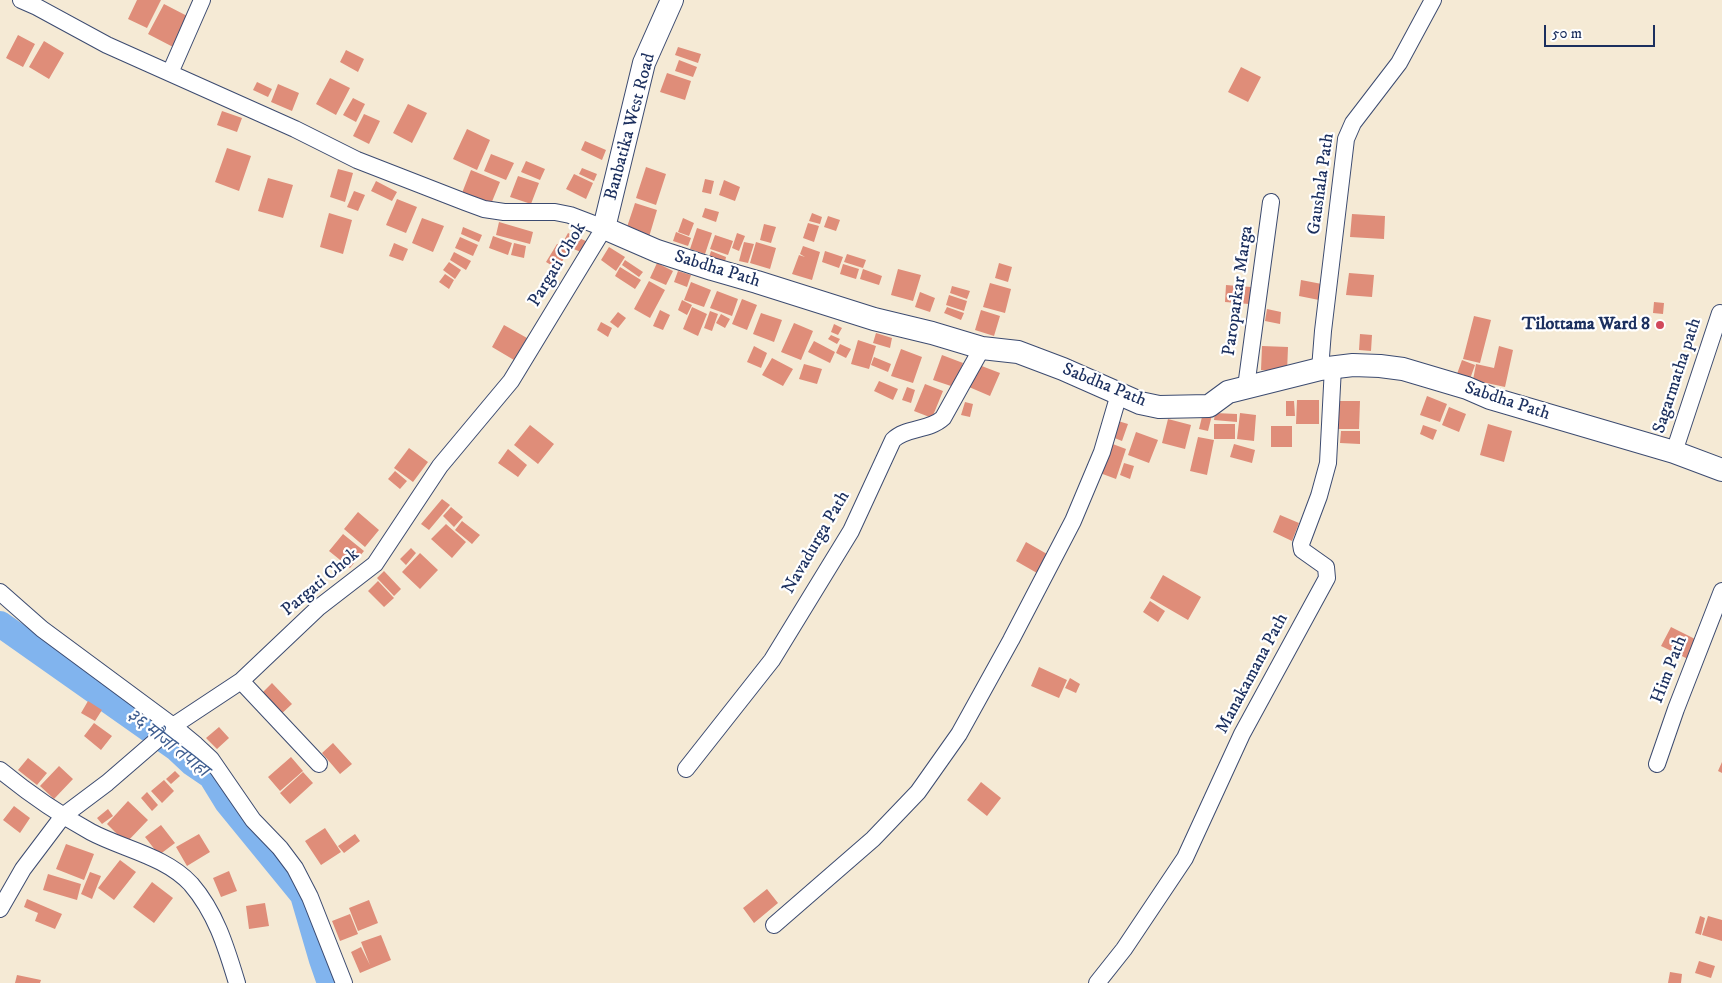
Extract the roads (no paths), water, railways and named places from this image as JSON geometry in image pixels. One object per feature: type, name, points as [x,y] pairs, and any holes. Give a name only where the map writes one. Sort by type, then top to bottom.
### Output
[{"type":"street","points":[[21,0],[106,45],[295,128],[357,160],[464,202],[484,209],[504,212],[555,212],[570,215],[604,228]]},
{"type":"street","points":[[170,73],[202,0]]},
{"type":"street","name":"Banbatika West Road","points":[[604,228],[644,63],[672,0]]},
{"type":"street","name":"Gaushala Path","points":[[1327,368],[1323,331],[1346,139],[1353,123],[1398,63],[1433,0]]},
{"type":"street","name":"Paroparkar Marga","points":[[1246,387],[1271,202]]},
{"type":"street","name":"Sabdha Path","points":[[604,228],[657,251],[874,318],[982,348],[1018,352],[1062,368],[1140,404],[1159,407],[1209,406],[1228,392],[1327,368],[1380,366],[1403,369],[1467,388],[1490,398],[1674,452],[1722,470]]},
{"type":"street","name":"Pargati Chok","points":[[0,909],[23,869],[63,816],[107,784],[171,728],[241,681],[318,608],[375,564],[440,466],[511,381],[604,228]]},
{"type":"street","name":"Sagarmatha path","points":[[1674,452],[1720,313]]},
{"type":"street","name":"Navadurga Path","points":[[686,769],[772,660],[851,532],[893,440],[900,434],[935,424],[943,418],[982,348]]},
{"type":"street","name":"Manakamana Path","points":[[1097,983],[1124,949],[1185,858],[1242,734],[1327,578],[1326,567],[1302,550],[1301,544],[1319,496],[1328,463],[1327,368]]},
{"type":"street","points":[[774,925],[873,839],[918,792],[959,734],[1073,521],[1102,452],[1119,394]]},
{"type":"street","name":"Him Path","points":[[1657,764],[1722,590]]},
{"type":"street","points":[[0,592],[42,629],[196,745],[211,759],[253,820],[280,848],[295,868],[310,897],[344,983]]},
{"type":"street","points":[[241,681],[319,764]]},
{"type":"street","points":[[0,770],[28,793],[63,816],[92,832],[167,865],[190,883],[206,905],[222,935],[237,983]]},
{"type":"waterway","name":"३६ मौजा तपाहा","points":[[0,624],[176,748],[192,763],[211,776],[227,802],[303,895],[330,983]]},
{"type":"place","name":"Tilottama Ward 8","points":[[1660,325]]}]
